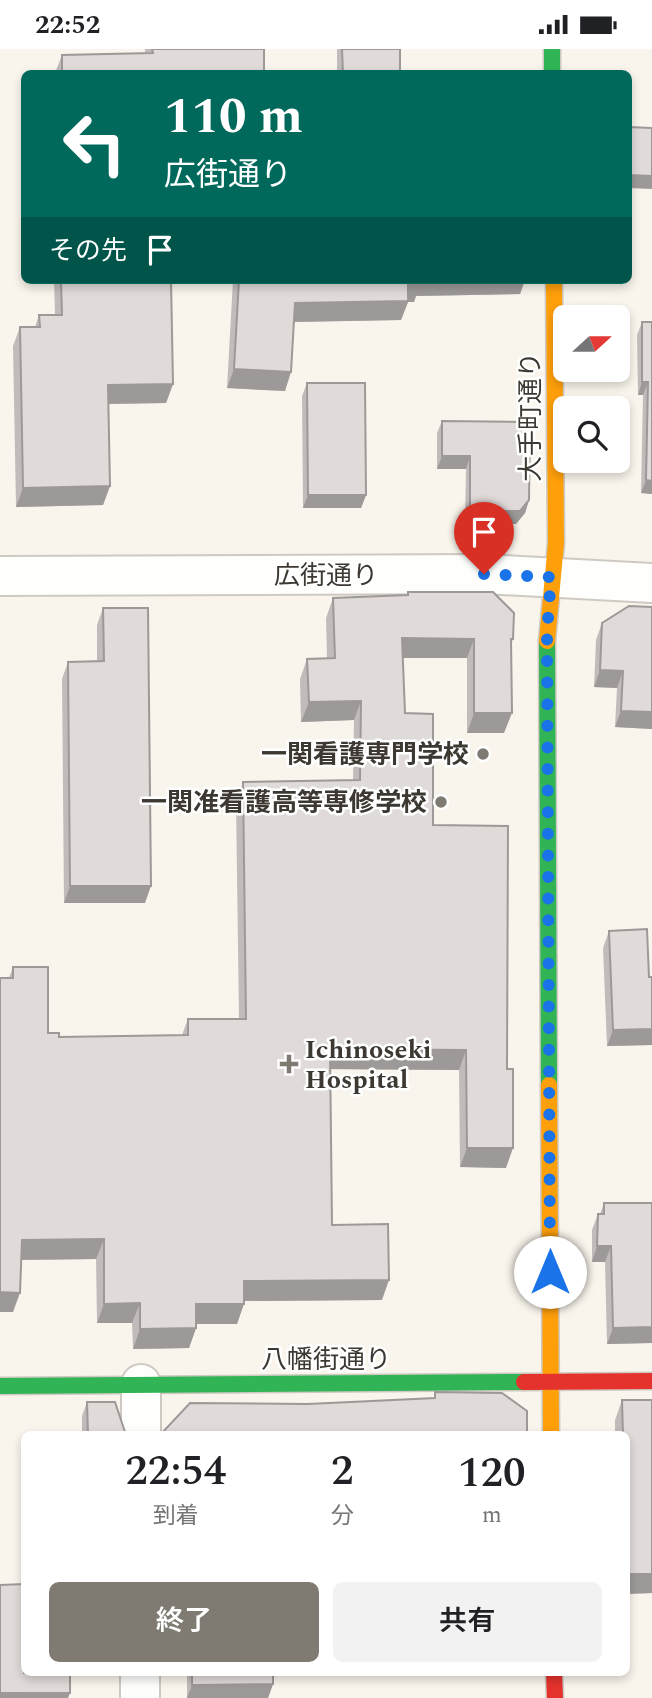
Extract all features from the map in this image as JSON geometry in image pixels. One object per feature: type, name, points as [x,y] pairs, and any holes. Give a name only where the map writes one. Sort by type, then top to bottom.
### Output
[{"type":"street","points":[[552,49],[552,70]]},
{"type":"street","name":"大手町通り","points":[[551,1431],[547,633],[556,543],[554,284]]},
{"type":"street","name":"広街通り","points":[[0,576],[484,574],[652,583]]},
{"type":"street","name":"八幡街通り","points":[[0,1386],[652,1381]]},
{"type":"street","points":[[141,1384],[141,1431]]},
{"type":"street","points":[[140,1698],[141,1676]]},
{"type":"street","points":[[554,1676],[555,1698]]},
{"type":"building","points":[[152,49],[264,49],[264,70],[62,70],[62,55],[153,53]]},
{"type":"building","points":[[342,49],[400,49],[400,70],[343,70]]},
{"type":"building","points":[[632,127],[652,128],[652,176],[632,175]]},
{"type":"building","points":[[61,284],[171,284],[173,384],[108,385],[110,486],[23,488],[20,327],[40,327],[39,315],[62,315]]},
{"type":"building","points":[[239,284],[408,284],[408,301],[295,303],[291,372],[234,369]]},
{"type":"building","points":[[642,322],[652,322],[652,481],[646,480],[648,382],[642,382]]},
{"type":"building","points":[[307,383],[365,383],[366,495],[308,495]]},
{"type":"building","points":[[442,421],[530,422],[529,500],[520,511],[470,511],[470,456],[442,456]]},
{"type":"building","points":[[408,592],[493,592],[514,613],[511,639],[512,713],[474,713],[474,639],[402,638],[405,713],[433,714],[433,825],[508,826],[507,1069],[513,1069],[513,1148],[467,1148],[466,1050],[330,1049],[332,1225],[388,1224],[389,1280],[244,1281],[244,1304],[196,1304],[196,1328],[140,1329],[140,1303],[104,1304],[104,1239],[22,1240],[20,1293],[0,1292],[0,978],[13,978],[13,967],[48,967],[48,1033],[59,1033],[59,1037],[188,1035],[188,1019],[246,1019],[243,782],[360,780],[361,701],[309,702],[307,659],[335,658],[333,598],[408,595]]},
{"type":"building","points":[[629,606],[652,607],[652,712],[621,711],[623,671],[600,670],[602,623]]},
{"type":"building","points":[[103,608],[148,608],[151,886],[70,886],[68,662],[104,661]]},
{"type":"building","points":[[647,929],[649,977],[652,977],[652,1029],[613,1030],[609,931]]},
{"type":"building","points":[[604,1203],[652,1203],[652,1327],[613,1328],[611,1246],[597,1246],[598,1214],[604,1214]]},
{"type":"building","points":[[435,1392],[502,1393],[527,1411],[527,1431],[164,1431],[190,1403],[308,1404],[435,1398]]},
{"type":"building","points":[[622,1400],[652,1400],[652,1574],[630,1574],[630,1431],[623,1431]]},
{"type":"building","points":[[87,1402],[115,1402],[125,1431],[88,1431]]},
{"type":"building","points":[[21,1584],[21,1676],[70,1676],[70,1693],[0,1693],[0,1585]]},
{"type":"building","points":[[192,1676],[273,1676],[273,1684],[192,1685]]},
{"type":"traffic: fast","points":[[552,49],[552,70]]},
{"type":"traffic: fast","points":[[547,641],[549,1085]]},
{"type":"traffic: fast","points":[[0,1386],[524,1382]]},
{"type":"traffic: slow","points":[[547,641],[556,543],[554,284]]},
{"type":"traffic: slow","points":[[549,1085],[551,1431]]},
{"type":"traffic: jam","points":[[524,1382],[652,1381]]},
{"type":"traffic: jam","points":[[554,1676],[555,1698]]},
{"type":"place","name":"一関看護専門学校","points":[[483,754]]},
{"type":"place","name":"一関准看護高等専修学校","points":[[441,802]]},
{"type":"place","name":"Ichinoseki Hospital","points":[[289,1064]]},
{"type":"route","points":[[484,574],[551,577],[547,633],[550,1272]]}]
